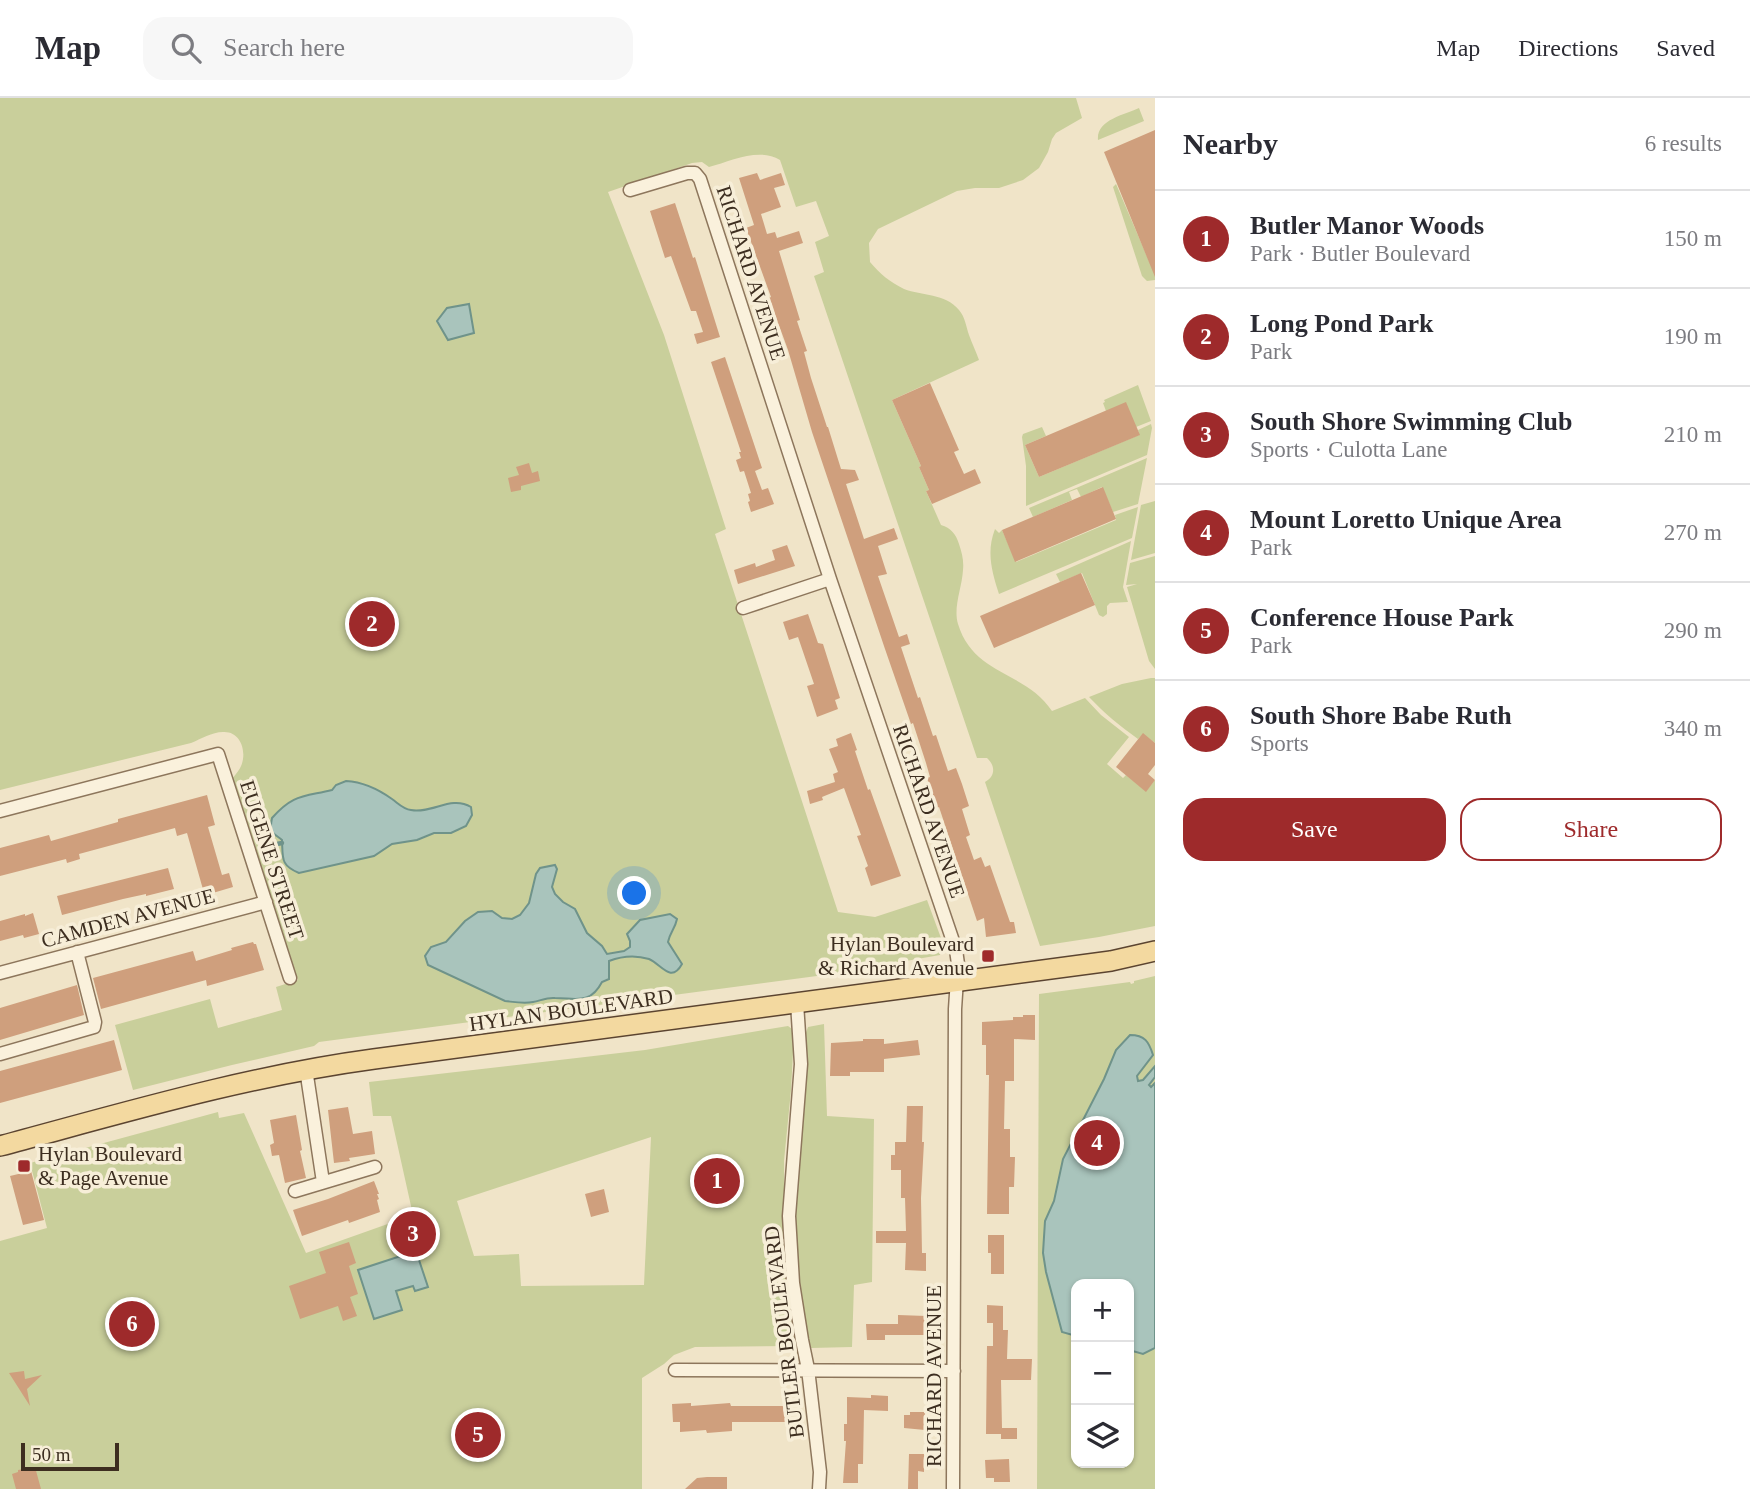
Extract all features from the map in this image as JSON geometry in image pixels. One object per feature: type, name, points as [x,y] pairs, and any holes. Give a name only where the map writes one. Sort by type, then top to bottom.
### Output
[{"type":"main road","name":"HYLAN BOULEVARD","points":[[0,1146],[250,1080],[306,1069],[1111,961],[1155,951]]},
{"type":"street","name":"RICHARD AVENUE","points":[[631,190],[687,173],[695,173],[700,179],[830,579],[956,950],[953,1489]]},
{"type":"street","points":[[743,607],[830,579]]},
{"type":"street","name":"EUGENE STREET","points":[[0,811],[218,754],[290,978]]},
{"type":"street","name":"CAMDEN AVENUE","points":[[0,972],[266,902]]},
{"type":"street","points":[[0,1054],[94,1027],[77,952]]},
{"type":"street","name":"BUTLER BOULEVARD","points":[[797,1003],[801,1064],[789,1216],[793,1283],[808,1369],[820,1472],[819,1489]]},
{"type":"street","points":[[306,1069],[323,1182]]},
{"type":"street","points":[[295,1191],[375,1167]]},
{"type":"street","points":[[675,1370],[954,1371]]},
{"type":"green space","points":[[0,98],[1076,98],[1082,118],[1056,133],[1039,168],[1023,180],[999,188],[957,191],[878,229],[869,243],[870,262],[894,284],[947,301],[959,310],[964,319],[979,360],[892,400],[921,466],[919,467],[929,490],[926,491],[941,525],[953,532],[960,547],[963,567],[957,604],[958,624],[976,654],[1029,688],[1052,711],[1085,698],[1101,715],[1129,737],[1107,764],[1123,778],[1126,775],[1146,791],[1155,780],[1155,926],[1040,946],[985,782],[992,774],[992,764],[987,758],[977,758],[814,276],[824,272],[815,242],[829,236],[816,201],[796,207],[780,160],[772,156],[745,156],[709,167],[702,162],[692,163],[608,192],[664,335],[726,529],[715,534],[838,912],[875,917],[927,900],[945,949],[941,950],[940,955],[832,974],[319,1042],[314,1046],[133,1090],[115,1025],[210,999],[218,1028],[282,1010],[276,987],[298,980],[232,779],[240,767],[243,754],[242,744],[233,734],[215,733],[191,743],[0,790]]},
{"type":"green space","points":[[1139,108],[1144,121],[1098,140],[1101,128],[1106,123]]},
{"type":"green space","points":[[1116,184],[1155,280],[1147,281],[1142,276],[1113,187]]},
{"type":"green space","points":[[1138,385],[1151,421],[1136,427],[1106,411],[1103,403],[1104,400]]},
{"type":"green space","points":[[1151,424],[1147,455],[1026,506],[1023,434],[1042,427],[1046,436],[1025,445],[1039,477],[1139,435],[1138,430]]},
{"type":"green space","points":[[1147,458],[1138,504],[1113,512],[1102,487],[1081,497],[1077,489],[1069,492],[1072,500],[1033,517],[1029,508]]},
{"type":"green space","points":[[1155,501],[1155,553],[1131,560],[1141,505]]},
{"type":"green space","points":[[1138,507],[1132,538],[999,594],[990,554],[995,529],[999,533],[1002,530],[1016,562],[1116,520],[1115,515]]},
{"type":"green space","points":[[1131,541],[1123,587],[1128,602],[1110,603],[1107,606],[1107,614],[1103,617],[1099,615],[1082,573],[1060,582],[1056,574]]},
{"type":"green space","points":[[1155,556],[1155,669],[1149,661],[1127,587],[1137,584],[1126,585],[1130,563]]},
{"type":"green space","points":[[1155,678],[1155,743],[1143,734],[1138,739],[1089,697],[1122,684]]},
{"type":"green space","points":[[1155,976],[1155,1489],[1037,1489],[1039,994],[1134,983]]},
{"type":"green space","points":[[824,1024],[827,1116],[874,1119],[872,1282],[854,1285],[852,1347],[811,1348],[804,1322],[797,1263],[796,1165],[805,1035],[808,1027]]},
{"type":"green space","points":[[788,1026],[792,1029],[791,1090],[784,1161],[785,1291],[795,1346],[695,1347],[674,1355],[642,1378],[642,1489],[0,1489],[0,1241],[47,1228],[30,1163],[218,1112],[219,1118],[244,1113],[306,1253],[413,1215],[391,1116],[373,1116],[369,1082],[645,1050]],"holes":[[[651,1137],[644,1285],[521,1286],[519,1254],[474,1256],[457,1201]]]},
{"type":"water","points":[[469,304],[474,333],[448,340],[437,321],[447,308]]},
{"type":"water","points":[[346,781],[370,787],[408,809],[419,811],[456,803],[471,807],[472,815],[466,826],[451,833],[434,833],[417,840],[392,844],[374,856],[299,873],[288,867],[282,852],[282,840],[271,829],[272,818],[293,800],[332,790]]},
{"type":"water","points":[[555,865],[557,869],[552,887],[555,894],[575,909],[587,933],[607,954],[630,947],[627,934],[640,920],[670,914],[677,919],[668,942],[682,964],[678,970],[670,973],[649,959],[619,958],[609,961],[609,979],[602,982],[593,994],[587,997],[549,998],[523,1003],[505,1001],[428,965],[425,956],[431,947],[446,942],[465,921],[478,912],[492,911],[502,918],[512,919],[520,915],[529,903],[540,868]]},
{"type":"water","points":[[1130,1035],[1139,1036],[1146,1040],[1153,1055],[1137,1076],[1138,1081],[1143,1080],[1155,1066],[1155,1077],[1149,1085],[1151,1087],[1155,1083],[1155,1348],[1143,1354],[1134,1351],[1134,1279],[1071,1279],[1071,1335],[1062,1332],[1043,1253],[1045,1221],[1054,1201],[1063,1159],[1116,1050]]},
{"type":"water","points":[[416,1251],[428,1287],[415,1291],[413,1286],[396,1291],[402,1310],[374,1319],[358,1270]]},
{"type":"building","points":[[1155,130],[1155,277],[1104,152]]},
{"type":"building","points":[[757,173],[760,180],[781,173],[785,185],[774,188],[781,207],[761,214],[767,234],[775,232],[777,238],[799,231],[803,243],[779,251],[800,320],[797,321],[807,351],[804,352],[811,378],[841,469],[855,470],[859,480],[846,484],[864,539],[894,528],[898,539],[878,546],[887,574],[878,576],[899,637],[907,634],[910,644],[901,647],[933,736],[936,735],[948,771],[956,768],[962,784],[969,806],[962,809],[970,835],[966,837],[974,860],[981,857],[985,867],[990,865],[1016,933],[986,937],[984,918],[977,921],[939,807],[937,808],[913,723],[911,724],[885,649],[812,432],[788,350],[769,298],[771,297],[746,228],[754,225],[739,178]]},
{"type":"building","points":[[675,203],[720,337],[697,344],[694,334],[703,332],[696,311],[691,311],[671,256],[665,258],[650,211]]},
{"type":"building","points":[[725,357],[762,468],[755,471],[762,490],[768,488],[774,504],[751,512],[748,494],[751,493],[744,471],[740,472],[736,460],[741,458],[741,452],[711,362]]},
{"type":"building","points":[[930,383],[959,450],[954,452],[964,474],[975,469],[981,483],[932,504],[919,467],[921,466],[892,400]]},
{"type":"building","points":[[1126,402],[1140,435],[1039,477],[1025,445]]},
{"type":"building","points":[[529,463],[532,473],[538,471],[540,481],[511,492],[508,478],[519,475],[516,467]]},
{"type":"building","points":[[1103,487],[1116,519],[1015,562],[1002,530]]},
{"type":"building","points":[[787,545],[795,566],[738,584],[734,570],[755,563],[756,567],[775,560],[772,550]]},
{"type":"building","points":[[1081,573],[1095,605],[994,648],[980,616]]},
{"type":"building","points":[[808,614],[818,643],[823,644],[840,698],[835,700],[838,709],[817,717],[807,686],[814,684],[798,637],[789,640],[783,622]]},
{"type":"building","points":[[851,733],[868,790],[870,789],[901,876],[871,886],[865,868],[868,866],[857,836],[861,835],[844,788],[810,804],[807,791],[835,782],[833,774],[838,772],[829,749],[838,746],[836,739]]},
{"type":"building","points":[[1143,733],[1155,743],[1155,765],[1148,774],[1155,780],[1146,792],[1116,767]]},
{"type":"building","points":[[207,795],[215,825],[208,827],[222,875],[229,873],[233,887],[206,895],[204,893],[187,833],[177,836],[175,828],[79,854],[80,859],[67,863],[66,859],[0,876],[0,848],[49,835],[51,841],[118,822],[118,819]]},
{"type":"building","points":[[168,868],[174,889],[62,915],[57,896]]},
{"type":"building","points":[[33,913],[39,934],[0,941],[0,921]]},
{"type":"building","points":[[253,942],[264,970],[207,986],[206,980],[101,1009],[93,978],[193,951],[196,961]]},
{"type":"building","points":[[77,985],[84,1015],[0,1040],[0,1008]]},
{"type":"building","points":[[1035,1015],[1035,1040],[1014,1039],[1014,1081],[1005,1081],[1004,1129],[1010,1129],[1010,1157],[1015,1157],[1014,1187],[1009,1187],[1009,1214],[987,1214],[989,1075],[986,1075],[986,1045],[982,1045],[982,1022],[1013,1020],[1013,1017]]},
{"type":"building","points":[[884,1039],[884,1044],[918,1040],[920,1055],[884,1059],[884,1072],[850,1072],[850,1076],[830,1076],[831,1043]]},
{"type":"building","points":[[114,1040],[122,1070],[0,1103],[0,1071]]},
{"type":"building","points":[[907,1106],[923,1106],[922,1253],[926,1253],[926,1271],[905,1270],[906,1243],[876,1243],[876,1231],[906,1231],[905,1198],[901,1198],[901,1170],[891,1170],[891,1155],[895,1155],[895,1142],[906,1142]]},
{"type":"building","points":[[348,1107],[353,1134],[372,1131],[375,1154],[334,1163],[328,1110]]},
{"type":"building","points":[[296,1115],[306,1178],[285,1183],[279,1155],[272,1156],[270,1145],[274,1143],[270,1120]]},
{"type":"building","points":[[31,1171],[44,1220],[23,1225],[10,1176]]},
{"type":"building","points":[[374,1181],[379,1194],[377,1200],[380,1212],[302,1236],[293,1210]]},
{"type":"building","points":[[604,1189],[609,1212],[591,1217],[585,1194]]},
{"type":"building","points":[[988,1235],[1004,1235],[1004,1274],[991,1274]]},
{"type":"building","points":[[349,1242],[356,1263],[349,1266],[358,1294],[350,1297],[357,1316],[343,1321],[338,1306],[300,1319],[289,1286],[326,1273],[319,1252]]},
{"type":"building","points":[[987,1305],[1003,1306],[1003,1330],[1008,1330],[1007,1359],[1032,1359],[1031,1380],[1001,1380],[1002,1428],[1017,1428],[1017,1439],[1001,1439],[1001,1434],[986,1434],[987,1346],[993,1346],[993,1323],[987,1323]]},
{"type":"building","points":[[898,1315],[926,1316],[926,1335],[885,1335],[885,1340],[867,1340],[866,1324],[898,1324]]},
{"type":"building","points":[[24,1371],[25,1379],[42,1375],[27,1389],[30,1406],[9,1373]]},
{"type":"building","points":[[871,1395],[888,1396],[888,1411],[864,1410],[863,1464],[858,1464],[858,1483],[843,1483],[847,1397],[871,1398]]},
{"type":"building","points":[[691,1403],[691,1406],[730,1403],[731,1406],[790,1406],[790,1422],[732,1422],[732,1431],[680,1432],[680,1422],[673,1422],[672,1404]]},
{"type":"building","points":[[910,1412],[925,1412],[925,1430],[904,1428],[904,1415],[910,1415]]},
{"type":"building","points":[[909,1454],[924,1454],[924,1472],[918,1471],[918,1489],[908,1489]]},
{"type":"building","points":[[1009,1459],[1010,1482],[994,1482],[994,1478],[986,1478],[985,1460]]},
{"type":"building","points":[[35,1467],[41,1489],[16,1489],[12,1474]]},
{"type":"building","points":[[727,1477],[727,1489],[685,1489],[697,1478]]},
{"type":"waterway","points":[[272,845],[282,843]]},
{"type":"place","name":"Long Pond Park","points":[[372,624]]},
{"type":"place","name":"Hylan Boulevard & Richard Avenue","points":[[988,956]]},
{"type":"place","name":"Mount Loretto Unique Area","points":[[1097,1143]]},
{"type":"place","name":"Hylan Boulevard & Page Avenue","points":[[24,1166]]},
{"type":"place","name":"Butler Manor Woods","points":[[717,1181]]},
{"type":"place","name":"South Shore Swimming Club","points":[[413,1234]]},
{"type":"place","name":"South Shore Babe Ruth","points":[[132,1324]]},
{"type":"place","name":"Conference House Park","points":[[478,1435]]}]
